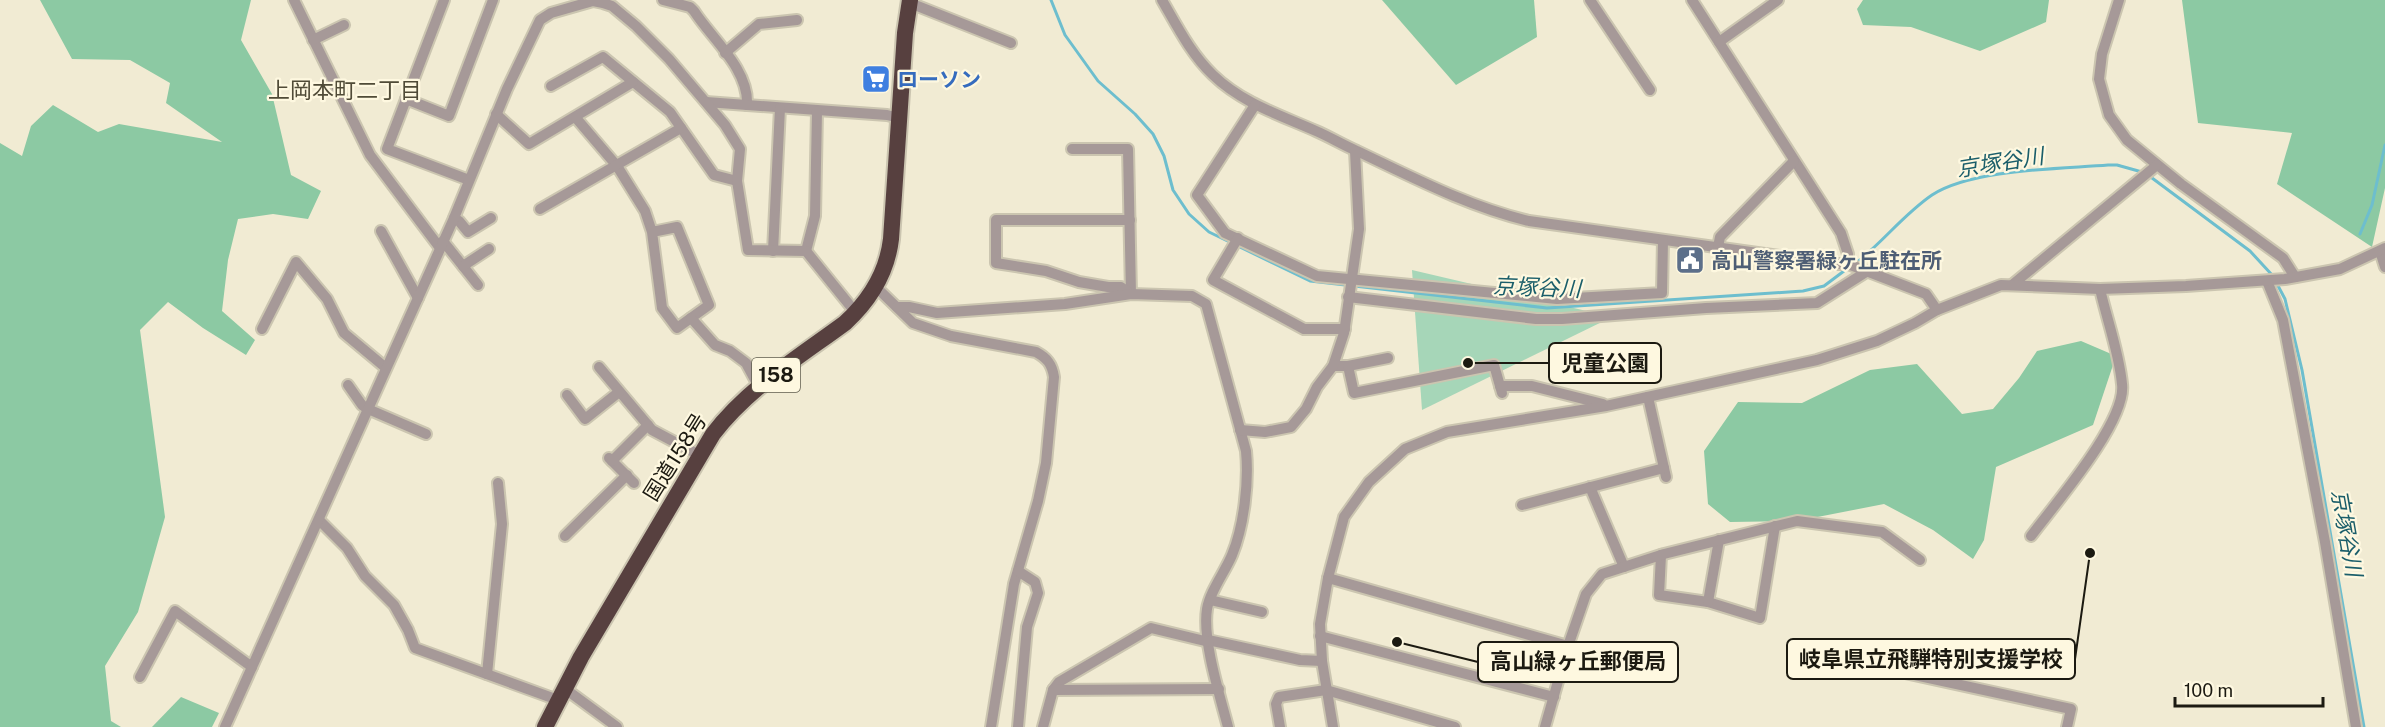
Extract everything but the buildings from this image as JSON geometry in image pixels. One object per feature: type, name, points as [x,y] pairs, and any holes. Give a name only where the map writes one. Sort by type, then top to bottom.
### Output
[{"type":"highway","name":"国道158号","points":[[545,727],[561,694],[699,455],[723,422],[759,387],[856,313],[876,287],[886,264],[891,239],[905,33],[910,2]]},
{"type":"street","points":[[294,0],[370,155],[441,245],[464,266],[478,285]]},
{"type":"street","points":[[444,0],[387,148],[469,180]]},
{"type":"street","points":[[406,99],[449,116],[493,0]]},
{"type":"street","points":[[663,0],[690,7],[742,75],[748,97],[747,105]]},
{"type":"street","points":[[1162,0],[1196,56],[1214,76],[1255,105],[1504,215],[1529,221],[1718,248],[1844,260],[1864,271],[1926,294],[1937,310]]},
{"type":"street","points":[[1590,0],[1650,90]]},
{"type":"street","points":[[1692,0],[1841,233],[1844,260]]},
{"type":"street","points":[[1719,42],[1778,0]]},
{"type":"street","points":[[2118,0],[2102,54],[2100,79],[2109,115],[2127,140],[2157,165],[2283,258],[2290,278]]},
{"type":"street","points":[[225,727],[454,218],[496,114],[540,20],[551,13],[585,2],[593,2],[612,6],[650,39],[706,102],[740,149],[737,181],[748,250],[806,251]]},
{"type":"street","points":[[910,2],[1011,44]]},
{"type":"street","points":[[725,53],[759,24],[797,20]]},
{"type":"street","points":[[313,40],[344,25]]},
{"type":"street","points":[[551,86],[603,57],[670,112],[714,175],[737,181]]},
{"type":"street","points":[[496,114],[529,144],[633,82]]},
{"type":"street","points":[[706,102],[887,115],[899,118]]},
{"type":"street","points":[[1255,105],[1197,195],[1225,233],[1317,276],[1350,288],[1536,319],[1562,319],[1706,308],[1817,303],[1864,271]]},
{"type":"street","points":[[773,251],[780,108]]},
{"type":"street","points":[[806,251],[815,216],[817,111]]},
{"type":"street","points":[[576,117],[617,166],[640,203],[652,232],[662,308],[677,328],[709,305],[677,227],[652,232]]},
{"type":"street","points":[[540,209],[681,128]]},
{"type":"street","points":[[1072,149],[1128,149],[1131,294]]},
{"type":"street","points":[[1240,430],[1265,432],[1291,427],[1306,409],[1317,387],[1333,366],[1345,329],[1359,229],[1355,150]]},
{"type":"street","points":[[1718,248],[1720,237],[1794,161]]},
{"type":"street","points":[[2012,285],[2157,165]]},
{"type":"street","points":[[454,218],[468,232],[491,218]]},
{"type":"street","points":[[1130,220],[996,220],[996,263],[1046,271],[1079,282],[1108,288],[1121,287],[1131,294]]},
{"type":"street","points":[[381,231],[418,298]]},
{"type":"street","points":[[1238,238],[1214,280],[1304,329],[1345,329]]},
{"type":"street","points":[[1350,288],[1557,299],[1662,293],[1663,240]]},
{"type":"street","points":[[464,266],[489,249]]},
{"type":"street","points":[[1334,727],[1326,690],[1320,636],[1328,578],[1344,517],[1368,482],[1405,449],[1447,432],[1609,405],[1817,360],[1878,340],[1937,310],[1995,286],[2100,289],[2269,280],[2311,276],[2340,269],[2383,250],[2385,267]]},
{"type":"street","points":[[806,251],[856,313]]},
{"type":"street","points":[[262,329],[296,262],[327,300],[344,333],[387,368]]},
{"type":"street","points":[[2269,280],[2283,320],[2323,530],[2356,727]]},
{"type":"street","points":[[876,287],[908,319],[925,328],[951,336],[1036,352],[1047,359],[1053,368],[1046,463],[1018,571],[992,727]]},
{"type":"street","points":[[2031,536],[2110,430],[2120,408],[2123,385],[2100,289]]},
{"type":"street","points":[[897,307],[937,313],[1065,304],[1131,294],[1192,296],[1206,304],[1248,464],[1241,521],[1233,553],[1207,609],[1209,641],[1228,727]]},
{"type":"street","points":[[691,318],[716,345],[730,351],[746,363],[759,387]]},
{"type":"street","points":[[1333,366],[1348,366],[1388,358]]},
{"type":"street","points":[[1348,366],[1354,393],[1494,365],[1501,390],[1532,386],[1609,405]]},
{"type":"street","points":[[599,367],[652,430],[699,455]]},
{"type":"street","points":[[348,385],[368,410],[426,434]]},
{"type":"street","points":[[567,395],[585,419],[619,392]]},
{"type":"street","points":[[1522,505],[1665,472],[1648,397]]},
{"type":"street","points":[[566,537],[630,479],[610,459],[648,425]]},
{"type":"street","points":[[487,674],[502,524],[498,483]]},
{"type":"street","points":[[1590,488],[1623,567]]},
{"type":"street","points":[[318,520],[347,548],[365,576],[394,605],[416,648],[487,674],[561,694],[617,727]]},
{"type":"street","points":[[1545,727],[1568,646],[1586,594],[1602,574],[1661,555],[1797,520],[1882,532],[1920,560]]},
{"type":"street","points":[[1661,555],[1659,595],[1708,602],[1760,618],[1775,526]]},
{"type":"street","points":[[1708,602],[1719,540]]},
{"type":"street","points":[[1018,571],[1035,582],[1038,593],[1027,627],[1018,727]]},
{"type":"street","points":[[1328,578],[1568,646]]},
{"type":"street","points":[[1210,600],[1262,612]]},
{"type":"street","points":[[140,677],[175,611],[252,667]]},
{"type":"street","points":[[1043,727],[1053,690],[1059,682],[1151,628],[1300,660],[1322,662]]},
{"type":"street","points":[[1320,636],[1554,697]]},
{"type":"street","points":[[1804,651],[2072,709],[2067,727]]},
{"type":"street","points":[[1053,690],[1219,689]]},
{"type":"street","points":[[1280,727],[1276,704],[1279,697],[1326,690],[1453,727]]},
{"type":"green space","points":[[40,0],[251,0],[241,40],[272,94],[291,175],[321,191],[308,219],[273,214],[238,219],[228,260],[222,311],[255,340],[246,355],[203,328],[168,302],[140,330],[165,517],[138,612],[105,666],[111,721],[121,727],[0,727],[0,143],[22,156],[31,126],[53,105],[98,132],[119,124],[222,142],[166,103],[170,83],[130,60],[72,59]]},
{"type":"green space","points":[[1382,0],[1534,0],[1537,37],[1456,85]]},
{"type":"green space","points":[[1863,0],[2049,0],[2046,22],[1980,51],[1911,27],[1863,25],[1857,9]]},
{"type":"green space","points":[[2182,0],[2385,0],[2385,188],[2372,247],[2277,184],[2292,133],[2198,123]]},
{"type":"green space","points":[[1412,270],[1612,317],[1422,410]]},
{"type":"green space","points":[[2081,341],[2116,356],[2093,425],[1996,467],[1984,540],[1973,559],[1933,530],[1884,504],[1797,521],[1730,522],[1708,504],[1704,451],[1738,402],[1802,403],[1870,370],[1917,364],[1962,414],[1993,409],[2019,378],[2037,351]]},
{"type":"green space","points":[[181,697],[219,713],[212,727],[152,727]]},
{"type":"waterway","name":"京塚谷川","points":[[1051,0],[1065,35],[1098,81],[1135,114],[1153,134],[1164,156],[1173,190],[1189,214],[1209,232],[1310,281],[1547,308],[1803,291],[1824,286],[1848,268]]},
{"type":"waterway","points":[[2360,234],[2372,205],[2385,145]]},
{"type":"waterway","name":"京塚谷川","points":[[1856,263],[1922,203],[1949,186],[1992,175],[2041,169],[2117,165],[2142,172]]},
{"type":"waterway","name":"京塚谷川","points":[[2148,175],[2250,251],[2273,276]]},
{"type":"waterway","name":"京塚谷川","points":[[2276,282],[2285,299],[2302,370],[2364,727]]},
{"type":"place","name":"ローソン","points":[[876,79]]},
{"type":"place","name":"高山警察署緑ヶ丘駐在所","points":[[1690,260]]},
{"type":"place","name":"児童公園","points":[[1468,363]]},
{"type":"place","name":"岐阜県立飛騨特別支援学校","points":[[2090,553]]},
{"type":"place","name":"高山緑ヶ丘郵便局","points":[[1397,642]]},
{"type":"district","name":"上岡本町二丁目","points":[[345,90]]}]
